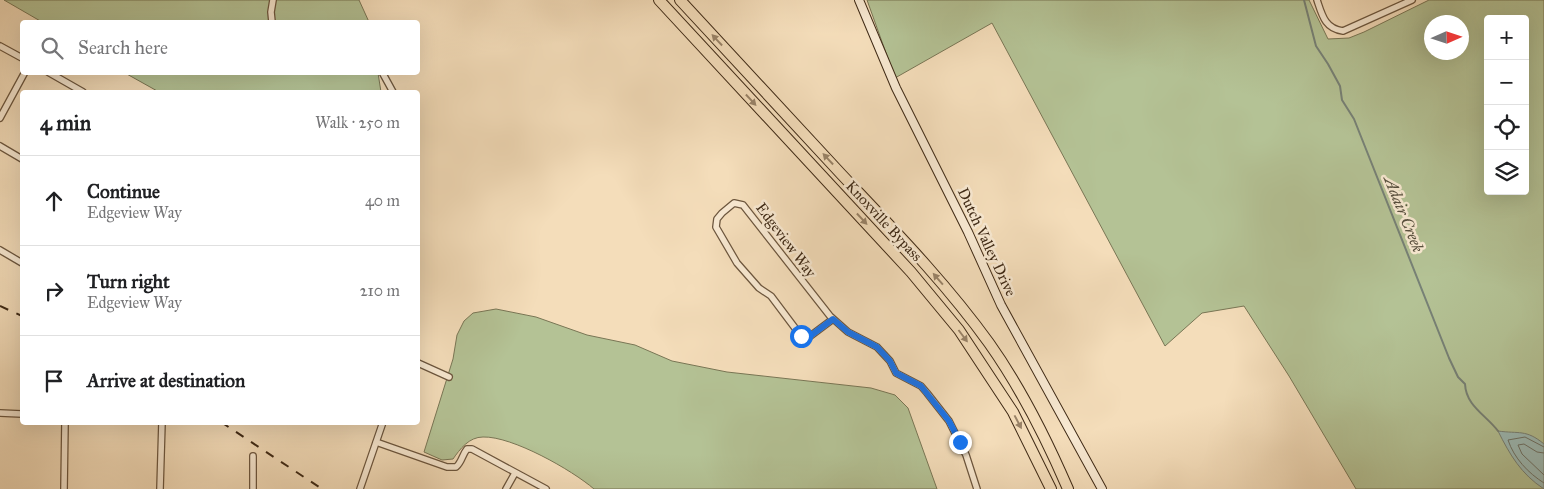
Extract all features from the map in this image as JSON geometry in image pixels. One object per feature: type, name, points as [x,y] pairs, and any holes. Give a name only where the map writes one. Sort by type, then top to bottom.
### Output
[{"type":"highway","name":"Knoxville Bypass","points":[[659,0],[911,272],[959,330],[1013,412],[1051,489]]},
{"type":"highway","name":"Knoxville Bypass","points":[[680,0],[923,261],[990,344],[1047,441],[1068,489]]},
{"type":"highway","points":[[955,300],[978,318],[1019,378],[1041,417],[1075,489]]},
{"type":"street","points":[[272,20],[273,0]]},
{"type":"street","name":"Dutch Valley Drive","points":[[859,0],[896,88],[968,232],[1001,305],[1102,489]]},
{"type":"street","points":[[1317,0],[1327,24],[1343,31],[1412,0]]},
{"type":"street","points":[[0,46],[20,57]]},
{"type":"street","points":[[0,118],[23,75]]},
{"type":"street","points":[[53,75],[80,90]]},
{"type":"street","points":[[384,75],[392,90]]},
{"type":"street","points":[[0,146],[20,158]]},
{"type":"street","name":"Edgeview Way","points":[[833,319],[809,337],[801,336],[771,296],[759,288],[737,263],[716,227],[717,219],[722,213],[734,203],[743,205],[798,278],[833,319],[848,332],[877,347],[890,361],[896,373],[921,386],[949,421],[966,455],[978,489]]},
{"type":"street","points":[[0,250],[20,262]]},
{"type":"street","points":[[420,364],[449,377]]},
{"type":"street","points":[[0,413],[20,414]]},
{"type":"street","points":[[64,489],[65,425]]},
{"type":"street","points":[[160,489],[162,425]]},
{"type":"street","points":[[360,489],[382,425]]},
{"type":"street","points":[[376,442],[446,467],[456,467],[460,464],[463,453],[467,449],[472,450],[546,489]]},
{"type":"street","points":[[253,456],[253,489]]},
{"type":"street","points":[[506,489],[515,473]]},
{"type":"green space","points":[[4,0],[359,0],[368,20],[39,20]]},
{"type":"green space","points":[[867,0],[1309,0],[1328,39],[1349,38],[1429,0],[1544,0],[1544,489],[1356,489],[1289,376],[1244,306],[1202,313],[1165,346],[992,23],[895,78]]},
{"type":"green space","points":[[129,75],[378,75],[381,90],[155,90]]},
{"type":"green space","points":[[496,309],[536,317],[587,335],[635,345],[672,361],[727,372],[871,388],[895,395],[908,408],[937,489],[594,489],[557,464],[525,448],[495,438],[483,437],[469,441],[453,459],[442,460],[424,452],[453,359],[457,335],[464,321],[473,313]]},
{"type":"water","points":[[1498,431],[1527,434],[1544,444],[1544,489],[1529,477],[1517,463]]},
{"type":"waterway","name":"Adair Creek","points":[[1304,0],[1316,46],[1340,86],[1342,100],[1354,119],[1449,358],[1458,377],[1465,384],[1466,392],[1477,410],[1498,431]]},
{"type":"railway","points":[[0,306],[20,315]]},
{"type":"railway","points":[[226,425],[322,489]]},
{"type":"route","points":[[801,336],[809,337],[833,319],[848,332],[877,347],[890,361],[896,373],[921,386],[949,421],[960,442]]}]
